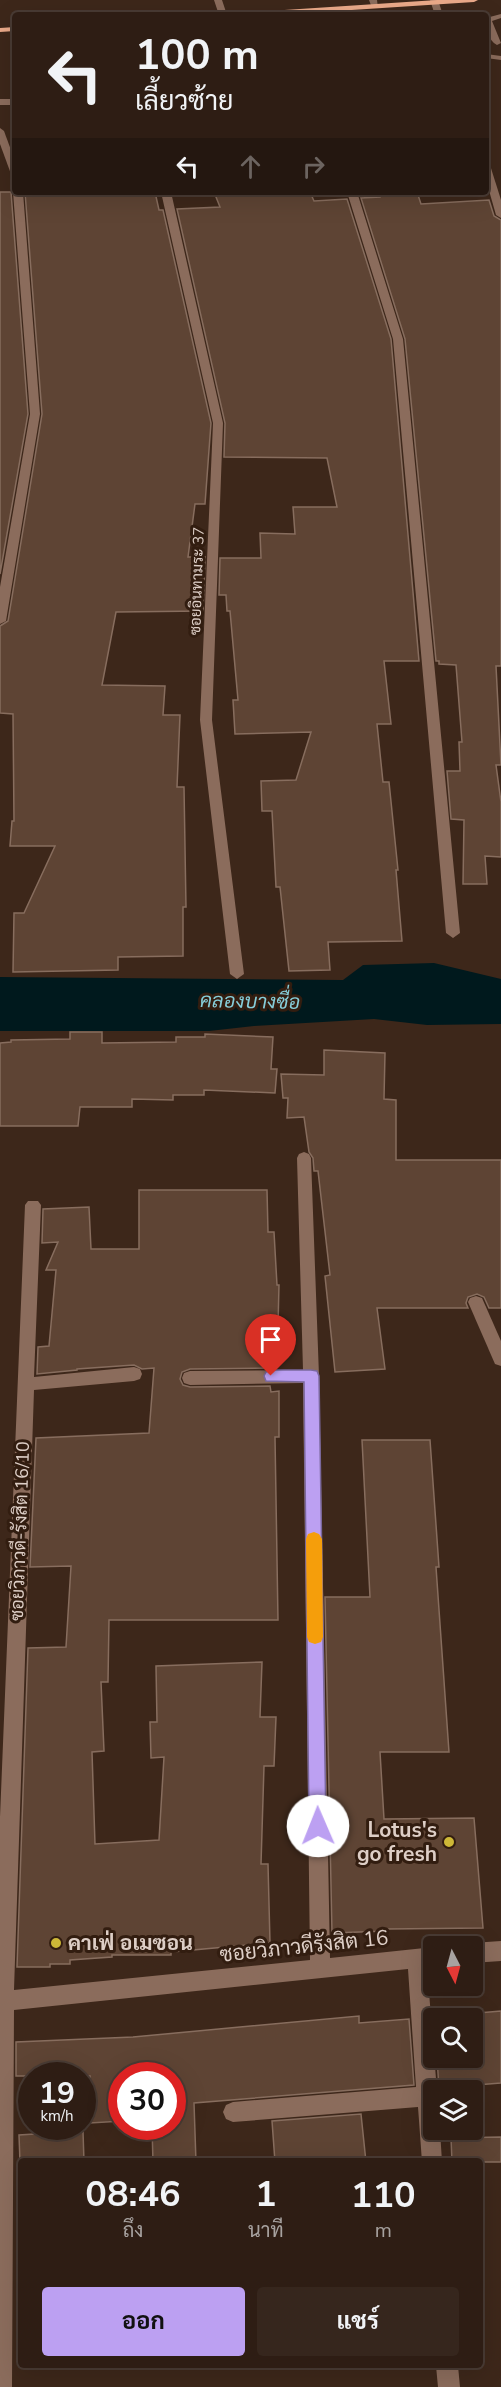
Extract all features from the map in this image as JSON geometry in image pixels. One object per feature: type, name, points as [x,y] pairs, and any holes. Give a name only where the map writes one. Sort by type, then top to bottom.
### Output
[{"type":"main road","points":[[271,12],[374,3],[474,0]]},
{"type":"street","points":[[489,24],[497,42]]},
{"type":"street","points":[[0,131],[12,165]]},
{"type":"street","points":[[489,175],[501,215]]},
{"type":"street","points":[[0,621],[34,414],[18,195]]},
{"type":"street","name":"ซอยอินทามระ 37","points":[[167,195],[218,423],[206,720],[237,974]]},
{"type":"street","points":[[353,195],[398,339],[453,933]]},
{"type":"street","points":[[304,1158],[311,1376],[320,1969]]},
{"type":"street","name":"ซอยวิภาวดี-รังสิต 16/10","points":[[1,2387],[2,2001],[6,1726],[26,1384],[33,1204]]},
{"type":"street","points":[[476,1302],[501,1359]]},
{"type":"street","points":[[26,1384],[134,1374]]},
{"type":"street","points":[[190,1378],[311,1376]]},
{"type":"street","points":[[483,1952],[501,1951]]},
{"type":"street","name":"ซอยวิภาวดีรังสิต 16","points":[[2,2001],[423,1958]]},
{"type":"street","points":[[426,1996],[427,2080]]},
{"type":"street","points":[[233,2112],[423,2096]]},
{"type":"street","points":[[430,2140],[432,2158]]},
{"type":"street","points":[[447,2368],[449,2387]]},
{"type":"water","name":"คลองบางซื่อ","points":[[434,963],[501,979],[501,1024],[427,1025],[374,1019],[209,1031],[0,1031],[0,977],[343,980],[363,965]]},
{"type":"building","points":[[0,192],[11,192],[28,414],[0,574]]},
{"type":"building","points":[[25,195],[156,195],[159,210],[163,210],[211,423],[205,504],[195,504],[188,557],[205,557],[203,611],[116,612],[102,685],[165,686],[163,715],[180,715],[177,787],[184,787],[186,907],[183,907],[183,956],[118,957],[118,970],[13,972],[14,913],[24,913],[55,846],[10,846],[12,821],[14,821],[13,714],[0,713],[0,626],[8,621],[42,414]]},
{"type":"building","points":[[215,195],[311,195],[314,201],[347,199],[391,339],[419,661],[384,661],[391,724],[377,724],[383,782],[389,782],[402,941],[328,942],[330,970],[289,971],[280,887],[276,887],[272,811],[262,811],[261,781],[296,780],[311,732],[235,734],[233,700],[238,700],[230,611],[227,611],[226,595],[219,595],[220,558],[261,558],[260,533],[295,534],[293,507],[337,507],[327,458],[224,457],[225,423],[177,209],[220,207]]},
{"type":"building","points":[[380,195],[418,195],[421,204],[489,200],[494,216],[501,220],[501,666],[496,666],[501,765],[496,765],[501,802],[501,857],[485,856],[487,884],[463,884],[464,820],[451,819],[447,771],[460,771],[459,742],[462,742],[456,665],[439,664],[439,661],[436,661],[405,339],[361,198],[380,197]]},
{"type":"building","points":[[70,1032],[102,1032],[102,1043],[176,1042],[176,1037],[205,1037],[205,1034],[273,1037],[271,1069],[277,1069],[275,1093],[204,1090],[204,1095],[173,1095],[173,1100],[132,1099],[132,1107],[80,1107],[78,1126],[0,1126],[0,1043],[11,1042],[11,1040],[70,1039]]},
{"type":"building","points":[[324,1050],[385,1053],[384,1099],[396,1100],[396,1160],[501,1160],[501,1308],[489,1308],[484,1297],[477,1294],[468,1297],[466,1303],[468,1308],[377,1308],[385,1369],[335,1372],[325,1276],[330,1275],[318,1171],[314,1171],[313,1158],[309,1152],[304,1117],[287,1118],[288,1098],[283,1098],[281,1074],[324,1075]]},
{"type":"building","points":[[139,1190],[267,1190],[268,1232],[274,1232],[277,1285],[279,1285],[278,1326],[268,1326],[270,1368],[190,1369],[182,1372],[180,1379],[183,1385],[190,1387],[270,1386],[271,1392],[279,1391],[279,1437],[275,1437],[278,1620],[109,1620],[108,1682],[101,1682],[104,1751],[92,1752],[95,1844],[159,1840],[164,1757],[151,1758],[150,1722],[157,1722],[156,1666],[262,1662],[260,1717],[276,1717],[274,1766],[264,1766],[261,1864],[268,1864],[270,1943],[171,1952],[171,1955],[112,1955],[112,1957],[70,1960],[70,1964],[50,1964],[50,1967],[17,1967],[28,1648],[66,1647],[71,1566],[30,1567],[36,1438],[149,1433],[154,1368],[142,1369],[134,1365],[37,1374],[38,1347],[49,1346],[56,1270],[46,1270],[58,1242],[42,1243],[43,1209],[89,1207],[91,1249],[139,1249]]},
{"type":"building","points":[[362,1440],[430,1440],[439,1567],[436,1567],[449,1752],[380,1752],[384,1819],[474,1818],[483,1928],[387,1929],[387,1931],[332,1933],[325,1597],[370,1597]]},
{"type":"building","points":[[501,2011],[501,2083],[483,2084],[483,2080],[438,2080],[438,2068],[483,2068],[483,2013]]},
{"type":"building","points":[[359,2016],[359,2023],[409,2019],[414,2085],[194,2103],[196,2158],[153,2158],[152,2140],[186,2140],[186,2062],[108,2062],[108,2122],[96,2123],[96,2062],[18,2062],[18,2076],[16,2076],[16,2042],[133,2037]]},
{"type":"building","points":[[361,2114],[366,2158],[275,2158],[272,2121]]},
{"type":"building","points":[[483,2137],[501,2137],[501,2162],[483,2162],[483,2158],[452,2158],[451,2140],[483,2140]]},
{"type":"building","points":[[19,2140],[83,2140],[84,2158],[20,2158]]},
{"type":"slow traffic","points":[[314,1539],[315,1637]]},
{"type":"place","name":"Lotus's go fresh","points":[[449,1842]]},
{"type":"place","name":"คาเฟ่ อเมซอน","points":[[56,1943]]},
{"type":"route","points":[[271,1376],[311,1376],[318,1826]]}]
